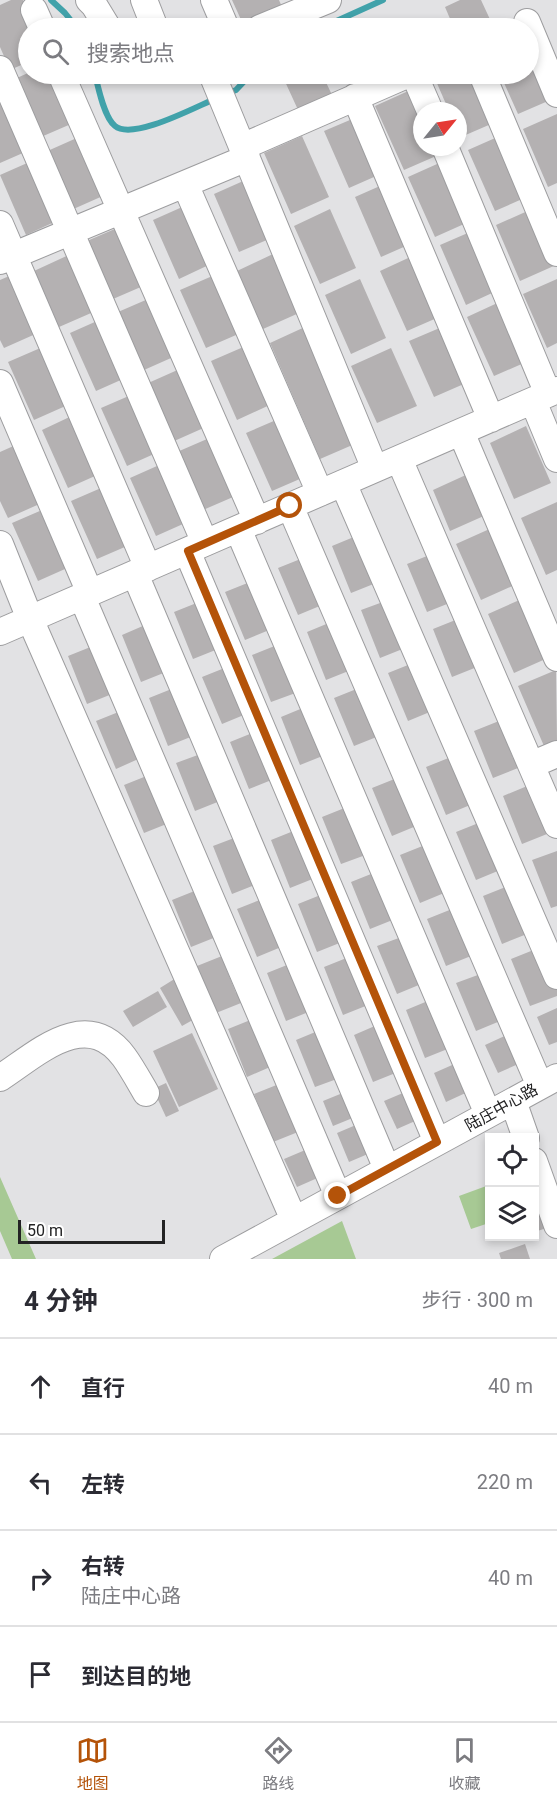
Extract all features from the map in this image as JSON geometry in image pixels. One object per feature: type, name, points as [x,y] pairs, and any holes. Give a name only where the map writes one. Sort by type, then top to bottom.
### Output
[{"type":"street","points":[[89,0],[102,18]]},
{"type":"street","points":[[144,0],[152,18]]},
{"type":"street","points":[[214,0],[222,18]]},
{"type":"street","points":[[274,18],[287,8],[328,0]]},
{"type":"street","points":[[539,58],[557,94]]},
{"type":"street","points":[[0,69],[71,232],[437,1142]]},
{"type":"street","points":[[65,84],[120,211],[488,1114]]},
{"type":"street","points":[[7,259],[185,184],[244,152],[386,84]]},
{"type":"street","points":[[418,84],[426,102]]},
{"type":"street","points":[[486,84],[557,253]]},
{"type":"street","points":[[218,88],[375,469]]},
{"type":"street","points":[[356,97],[491,419]]},
{"type":"street","points":[[449,156],[546,395],[557,459]]},
{"type":"street","points":[[185,184],[320,493]]},
{"type":"street","points":[[0,224],[7,259],[141,571],[387,1169]]},
{"type":"street","points":[[0,383],[86,595],[338,1196]]},
{"type":"street","points":[[0,632],[546,395]]},
{"type":"street","points":[[461,432],[557,658]]},
{"type":"street","points":[[399,459],[557,825]]},
{"type":"street","points":[[344,483],[557,976]]},
{"type":"street","points":[[290,506],[548,1081]]},
{"type":"street","points":[[0,544],[30,619],[294,1220]]},
{"type":"street","points":[[531,765],[557,754]]},
{"type":"street","points":[[0,1078],[62,1039],[88,1034],[103,1039],[123,1056],[146,1093]]},
{"type":"street","name":"陆庄中心路","points":[[223,1259],[548,1081]]},
{"type":"street","points":[[513,1101],[525,1133]]},
{"type":"street","points":[[539,1175],[557,1224]]},
{"type":"green space","points":[[0,1177],[36,1259],[12,1259],[0,1231]]},
{"type":"green space","points":[[485,1186],[485,1224],[471,1229],[459,1196]]},
{"type":"green space","points":[[342,1221],[356,1259],[272,1259]]},
{"type":"building","points":[[11,0],[23,0],[31,18],[18,18],[18,66],[10,70],[0,47],[0,5]]},
{"type":"building","points":[[232,0],[279,0],[282,7],[257,18],[240,18]]},
{"type":"building","points":[[460,0],[481,0],[489,18],[450,18],[445,7]]},
{"type":"building","points":[[539,62],[555,98],[518,114],[504,84],[539,84]]},
{"type":"building","points":[[18,78],[18,84],[53,84],[71,124],[34,140],[8,82]]},
{"type":"building","points":[[286,84],[327,84],[333,97],[299,112]]},
{"type":"building","points":[[437,84],[481,84],[498,121],[467,134],[467,102],[445,102]]},
{"type":"building","points":[[415,88],[419,102],[413,102],[413,156],[436,156],[404,170],[375,106]]},
{"type":"building","points":[[0,92],[32,149],[0,163]]},
{"type":"building","points":[[557,114],[557,183],[548,187],[523,129]]},
{"type":"building","points":[[357,117],[383,173],[349,188],[324,131]]},
{"type":"building","points":[[502,135],[529,196],[495,211],[468,150]]},
{"type":"building","points":[[302,136],[329,197],[291,214],[264,153]]},
{"type":"building","points":[[79,137],[105,195],[69,211],[43,153]]},
{"type":"building","points":[[34,160],[61,219],[26,235],[0,175]]},
{"type":"building","points":[[446,160],[473,220],[435,237],[408,177]]},
{"type":"building","points":[[250,178],[276,236],[239,252],[214,194]]},
{"type":"building","points":[[389,182],[415,242],[381,257],[355,197]]},
{"type":"building","points":[[189,204],[215,262],[179,279],[153,220]]},
{"type":"building","points":[[330,209],[356,268],[320,284],[294,226]]},
{"type":"building","points":[[532,209],[556,265],[520,281],[496,225]]},
{"type":"building","points":[[124,225],[150,283],[113,299],[87,241]]},
{"type":"building","points":[[477,229],[503,288],[466,305],[440,245]]},
{"type":"building","points":[[73,253],[98,310],[59,327],[34,271]]},
{"type":"building","points":[[419,253],[446,314],[407,331],[380,271]]},
{"type":"building","points":[[273,254],[299,313],[263,329],[237,271]]},
{"type":"building","points":[[14,274],[40,332],[4,348],[0,340],[0,280]]},
{"type":"building","points":[[217,274],[243,332],[206,348],[180,290]]},
{"type":"building","points":[[360,279],[386,338],[351,354],[325,295]]},
{"type":"building","points":[[557,279],[557,343],[547,348],[523,294]]},
{"type":"building","points":[[155,296],[180,354],[144,370],[118,312]]},
{"type":"building","points":[[506,299],[533,359],[494,376],[467,317]]},
{"type":"building","points":[[106,317],[132,375],[96,391],[70,333]]},
{"type":"building","points":[[449,324],[473,380],[434,397],[409,341]]},
{"type":"building","points":[[307,326],[357,443],[320,459],[270,343]]},
{"type":"building","points":[[248,345],[274,403],[237,420],[211,361]]},
{"type":"building","points":[[45,346],[70,404],[34,420],[8,362]]},
{"type":"building","points":[[391,348],[417,406],[377,423],[351,366]]},
{"type":"building","points":[[182,368],[208,426],[172,442],[146,384]]},
{"type":"building","points":[[138,392],[163,450],[127,466],[101,408]]},
{"type":"building","points":[[78,413],[104,472],[68,488],[42,430]]},
{"type":"building","points":[[283,417],[309,475],[272,491],[246,433]]},
{"type":"building","points":[[526,426],[551,483],[514,499],[490,443]]},
{"type":"building","points":[[214,436],[240,494],[203,510],[177,452]]},
{"type":"building","points":[[18,444],[44,502],[8,518],[0,501],[0,452]]},
{"type":"building","points":[[166,462],[192,520],[156,536],[130,478]]},
{"type":"building","points":[[468,474],[486,515],[450,531],[433,490]]},
{"type":"building","points":[[108,485],[134,543],[97,559],[71,501]]},
{"type":"building","points":[[557,502],[557,570],[546,575],[521,518]]},
{"type":"building","points":[[49,507],[74,565],[38,581],[12,523]]},
{"type":"building","points":[[494,527],[519,583],[481,600],[456,544]]},
{"type":"building","points":[[361,534],[381,581],[351,593],[332,546]]},
{"type":"building","points":[[437,552],[457,600],[427,612],[407,564]]},
{"type":"building","points":[[308,556],[327,603],[298,615],[278,568]]},
{"type":"building","points":[[255,580],[274,628],[245,640],[225,592]]},
{"type":"building","points":[[524,598],[550,657],[514,673],[488,614]]},
{"type":"building","points":[[391,599],[410,646],[380,658],[361,610]]},
{"type":"building","points":[[204,600],[223,647],[193,659],[174,612]]},
{"type":"building","points":[[463,617],[482,665],[452,677],[433,629]]},
{"type":"building","points":[[336,620],[356,668],[326,680],[307,632]]},
{"type":"building","points":[[152,622],[171,670],[141,682],[122,635]]},
{"type":"building","points":[[282,643],[301,691],[271,702],[252,655]]},
{"type":"building","points":[[98,644],[117,692],[87,704],[68,656]]},
{"type":"building","points":[[418,661],[437,709],[408,721],[388,673]]},
{"type":"building","points":[[232,665],[251,712],[222,724],[202,677]]},
{"type":"building","points":[[556,670],[557,741],[544,746],[518,686]]},
{"type":"building","points":[[179,686],[198,734],[168,746],[149,698]]},
{"type":"building","points":[[364,686],[384,734],[354,746],[334,698]]},
{"type":"building","points":[[310,705],[330,753],[300,765],[281,717]]},
{"type":"building","points":[[126,709],[145,756],[116,769],[96,721]]},
{"type":"building","points":[[504,719],[503,731],[513,758],[519,756],[523,766],[493,778],[474,731]]},
{"type":"building","points":[[260,730],[279,777],[249,789],[230,742]]},
{"type":"building","points":[[206,752],[225,799],[195,811],[176,763]]},
{"type":"building","points":[[456,755],[475,803],[446,815],[426,767]]},
{"type":"building","points":[[154,773],[174,821],[144,833],[124,785]]},
{"type":"building","points":[[402,776],[421,824],[392,836],[372,788]]},
{"type":"building","points":[[532,784],[531,797],[542,824],[547,822],[552,832],[522,844],[503,796]]},
{"type":"building","points":[[352,805],[371,853],[341,864],[322,817]]},
{"type":"building","points":[[486,820],[505,868],[476,880],[456,832]]},
{"type":"building","points":[[301,828],[320,876],[290,888],[271,840]]},
{"type":"building","points":[[242,835],[262,882],[232,894],[213,846]]},
{"type":"building","points":[[430,843],[449,891],[420,903],[400,855]]},
{"type":"building","points":[[557,851],[557,906],[551,908],[532,860]]},
{"type":"building","points":[[381,870],[400,917],[370,929],[351,882]]},
{"type":"building","points":[[513,884],[532,932],[502,944],[483,896]]},
{"type":"building","points":[[202,888],[221,935],[191,947],[172,900]]},
{"type":"building","points":[[328,892],[347,940],[317,952],[298,904]]},
{"type":"building","points":[[267,897],[286,945],[257,957],[237,909]]},
{"type":"building","points":[[457,907],[476,954],[446,966],[427,919]]},
{"type":"building","points":[[407,935],[426,982],[397,994],[377,946]]},
{"type":"building","points":[[541,947],[557,987],[557,996],[530,1006],[511,959]]},
{"type":"building","points":[[227,954],[231,964],[225,966],[236,993],[242,991],[246,1001],[216,1013],[197,966]]},
{"type":"building","points":[[354,955],[373,1003],[343,1015],[324,967]]},
{"type":"building","points":[[297,961],[316,1009],[286,1021],[267,973]]},
{"type":"building","points":[[486,972],[505,1019],[476,1031],[456,983]]},
{"type":"building","points":[[176,978],[198,1017],[182,1026],[160,988]]},
{"type":"building","points":[[158,991],[167,1007],[133,1027],[123,1011]]},
{"type":"building","points":[[435,998],[455,1046],[425,1058],[406,1010]]},
{"type":"building","points":[[557,1008],[557,1042],[549,1045],[537,1017]]},
{"type":"building","points":[[258,1017],[277,1064],[247,1077],[228,1029]]},
{"type":"building","points":[[384,1022],[403,1070],[373,1082],[354,1035]]},
{"type":"building","points":[[325,1028],[345,1076],[315,1087],[296,1040]]},
{"type":"building","points":[[192,1033],[218,1089],[179,1107],[153,1051]]},
{"type":"building","points":[[511,1033],[523,1062],[498,1073],[485,1045]]},
{"type":"building","points":[[459,1062],[472,1090],[446,1102],[434,1073]]},
{"type":"building","points":[[284,1082],[303,1130],[273,1142],[254,1094]]},
{"type":"building","points":[[166,1083],[179,1111],[166,1117],[153,1089]]},
{"type":"building","points":[[350,1090],[360,1115],[333,1126],[323,1101]]},
{"type":"building","points":[[410,1090],[422,1118],[397,1129],[384,1101]]},
{"type":"building","points":[[363,1122],[375,1151],[349,1162],[337,1133]]},
{"type":"building","points":[[310,1148],[322,1176],[297,1187],[284,1159]]},
{"type":"building","points":[[544,1212],[550,1227],[539,1230],[539,1214]]},
{"type":"building","points":[[525,1244],[530,1259],[501,1259],[499,1253]]},
{"type":"waterway","points":[[51,0],[69,18]]},
{"type":"waterway","points":[[343,18],[383,0]]},
{"type":"waterway","points":[[98,84],[111,122],[124,129],[150,126],[217,98]]},
{"type":"waterway","points":[[226,94],[236,90],[242,84]]},
{"type":"route","points":[[290,506],[188,551],[437,1142],[338,1196]]}]
